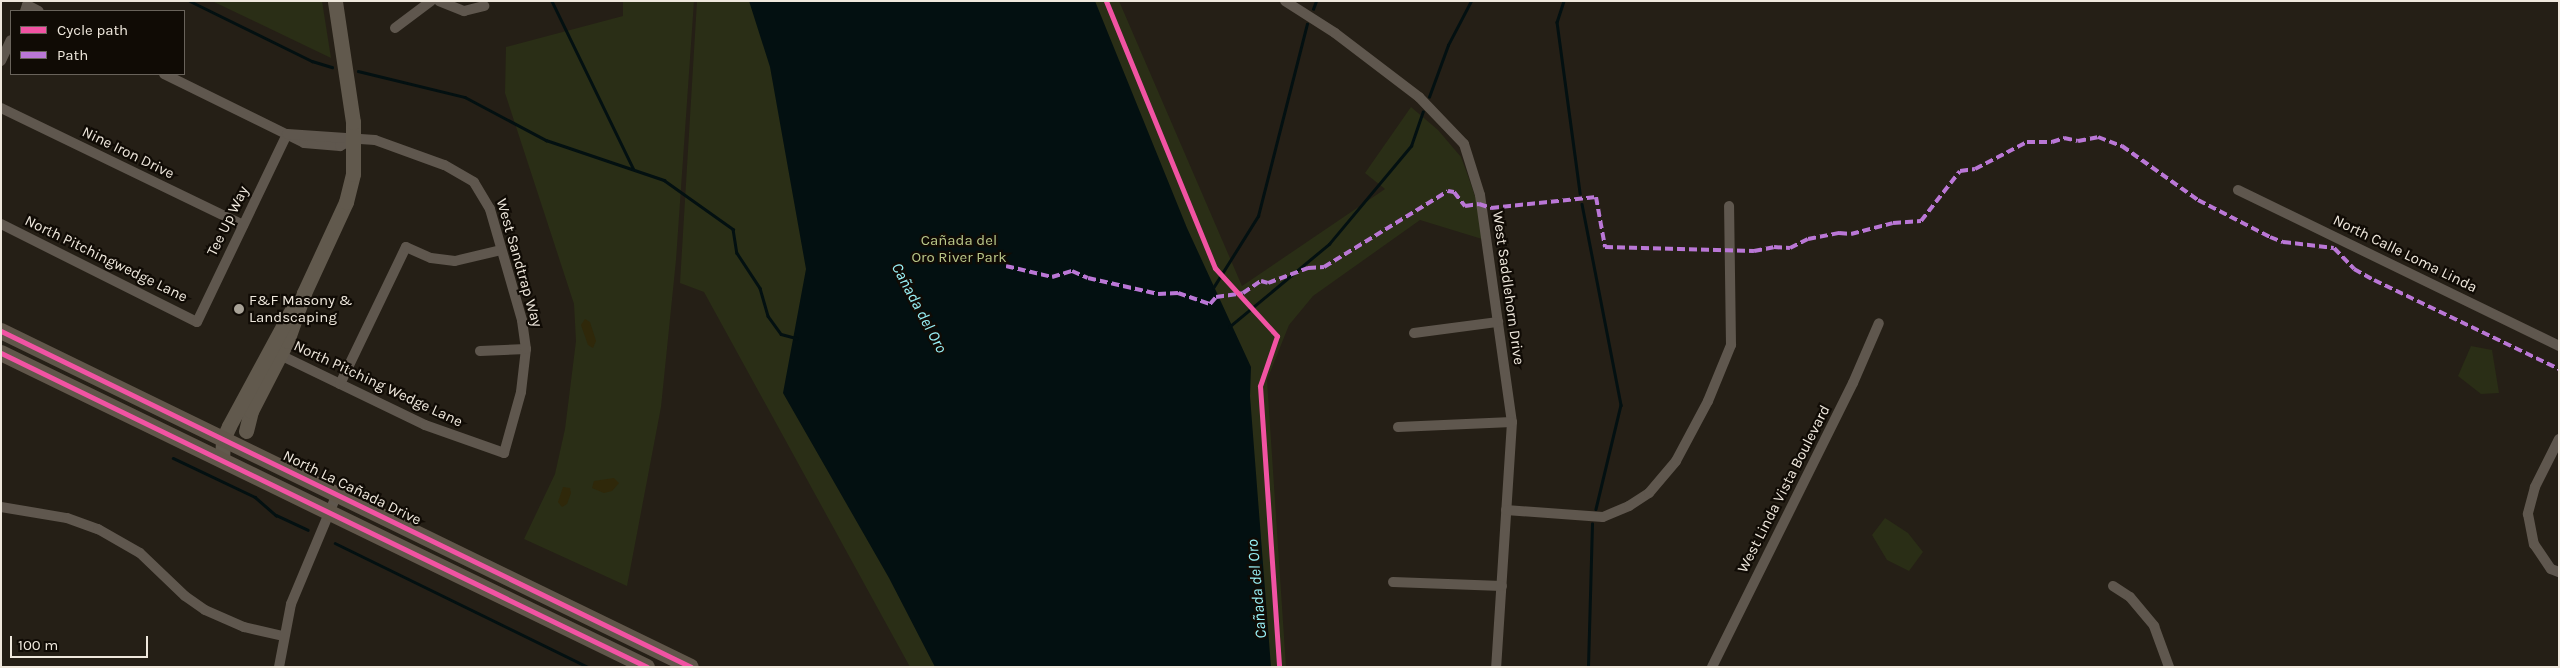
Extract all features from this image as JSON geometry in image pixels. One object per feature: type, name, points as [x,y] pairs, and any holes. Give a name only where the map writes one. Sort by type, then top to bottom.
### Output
[{"type":"main road","name":"North La Cañada Drive","points":[[1,332],[691,667]]},
{"type":"main road","points":[[1,353],[647,667]]},
{"type":"street","points":[[222,460],[223,439],[256,394],[346,202],[355,163],[354,138],[335,1]]},
{"type":"street","points":[[395,28],[431,1]]},
{"type":"street","points":[[439,1],[464,11],[474,11],[484,6]]},
{"type":"street","name":"West Saddlehorn Drive","points":[[1285,1],[1335,33],[1419,97],[1464,144],[1480,195],[1512,422],[1496,667]]},
{"type":"street","points":[[1,61],[10,42]]},
{"type":"street","points":[[166,75],[287,134]]},
{"type":"street","name":"Nine Iron Drive","points":[[1,108],[243,226]]},
{"type":"street","name":"West Sandtrap Way","points":[[287,134],[354,138],[386,143],[462,173],[485,198],[522,320],[526,349],[521,392],[504,453]]},
{"type":"street","name":"Tee Up Way","points":[[197,322],[287,134]]},
{"type":"street","name":"North Calle Loma Linda","points":[[2238,190],[2559,346]]},
{"type":"street","points":[[1506,510],[1603,517],[1629,506],[1649,493],[1676,461],[1708,401],[1731,345],[1729,206]]},
{"type":"street","name":"North Pitchingwedge Lane","points":[[1,224],[197,322]]},
{"type":"street","points":[[340,384],[406,247],[431,258],[455,261],[501,250]]},
{"type":"street","points":[[1414,333],[1498,322]]},
{"type":"street","name":"West Linda Vista Boulevard","points":[[1712,667],[1853,383],[1879,324]]},
{"type":"street","points":[[480,351],[526,349]]},
{"type":"street","name":"North Pitching Wedge Lane","points":[[275,352],[446,434],[504,453]]},
{"type":"street","points":[[222,460],[239,446],[257,415],[256,394]]},
{"type":"street","points":[[1398,427],[1512,422]]},
{"type":"street","points":[[2559,439],[2535,487],[2528,514],[2534,544],[2551,569],[2559,572]]},
{"type":"street","points":[[278,667],[283,636],[302,572],[337,494]]},
{"type":"street","points":[[1,507],[67,518],[98,529],[140,554],[185,596],[205,610],[244,627],[283,636]]},
{"type":"street","points":[[1393,582],[1502,586]]},
{"type":"street","points":[[2113,586],[2130,597],[2154,626],[2169,667]]},
{"type":"green space","points":[[212,1],[322,1],[331,58]]},
{"type":"green space","points":[[623,1],[694,1],[676,260],[661,407],[627,586],[524,539],[555,474],[565,429],[576,341],[574,304],[505,93],[506,47],[623,16]]},
{"type":"green space","name":"Cañada del Oro River Park","points":[[697,1],[1119,1],[1242,286],[1385,189],[1365,173],[1411,107],[1438,130],[1461,157],[1477,202],[1482,239],[1420,220],[1313,296],[1289,325],[1267,380],[1286,667],[910,667],[704,292],[680,283]]},
{"type":"green space","points":[[2471,346],[2492,350],[2499,393],[2481,394],[2458,376]]},
{"type":"green space","points":[[1885,518],[1908,533],[1923,552],[1909,571],[1887,560],[1872,535]]},
{"type":"sand","points":[[585,319],[590,322],[596,341],[593,348],[588,345],[581,325]]},
{"type":"sand","points":[[614,478],[619,483],[612,491],[604,493],[592,488],[594,481]]},
{"type":"sand","points":[[563,487],[570,488],[571,493],[567,504],[562,507],[558,502]]},
{"type":"water","name":"Cañada del Oro River Park","points":[[749,1],[1095,1],[1187,228],[1251,367],[1250,396],[1271,667],[935,667],[889,578],[783,393],[806,269],[770,67]]},
{"type":"waterway","points":[[190,1],[312,61],[332,67]]},
{"type":"waterway","points":[[552,1],[633,168]]},
{"type":"waterway","points":[[1313,9],[1316,1]]},
{"type":"waterway","points":[[1429,97],[1448,45],[1471,1]]},
{"type":"waterway","points":[[1564,1],[1557,22],[1580,193]]},
{"type":"waterway","points":[[1213,288],[1258,216],[1307,24]]},
{"type":"waterway","points":[[358,71],[465,97],[546,140],[664,180],[733,229],[737,253],[760,288],[768,316],[781,334],[796,338]]},
{"type":"waterway","points":[[1229,327],[1329,244],[1411,146],[1423,112]]},
{"type":"waterway","points":[[1582,204],[1621,405],[1596,509]]},
{"type":"waterway","points":[[173,458],[255,497],[276,515],[308,530]]},
{"type":"waterway","points":[[1588,667],[1592,524]]},
{"type":"waterway","points":[[335,543],[588,667]]},
{"type":"marked path","points":[[1006,266],[1052,277],[1072,271],[1088,278],[1158,294],[1178,293],[1210,304],[1216,297],[1243,293],[1261,281],[1268,283],[1308,268],[1324,267],[1448,191],[1454,192],[1465,206],[1479,204],[1491,208],[1596,197],[1605,247],[1754,251],[1774,247],[1790,248],[1808,239],[1839,233],[1851,234],[1893,223],[1921,221],[1960,171],[1975,169],[2027,142],[2052,142],[2064,138],[2078,141],[2098,137],[2122,146],[2198,200],[2270,237],[2283,242],[2334,248],[2354,269],[2374,280],[2559,369]]},
{"type":"cycle path","points":[[1106,1],[1215,268],[1277,336],[1260,386],[1279,667]]},
{"type":"cycle path","points":[[1,331],[691,667]]},
{"type":"cycle path","points":[[1,353],[647,667]]},
{"type":"place","name":"F&F Masony & Landscaping","points":[[239,309]]},
{"type":"water label","name":"Cañada del Oro","points":[[919,308]]},
{"type":"water label","name":"Cañada del Oro","points":[[1257,589]]}]
